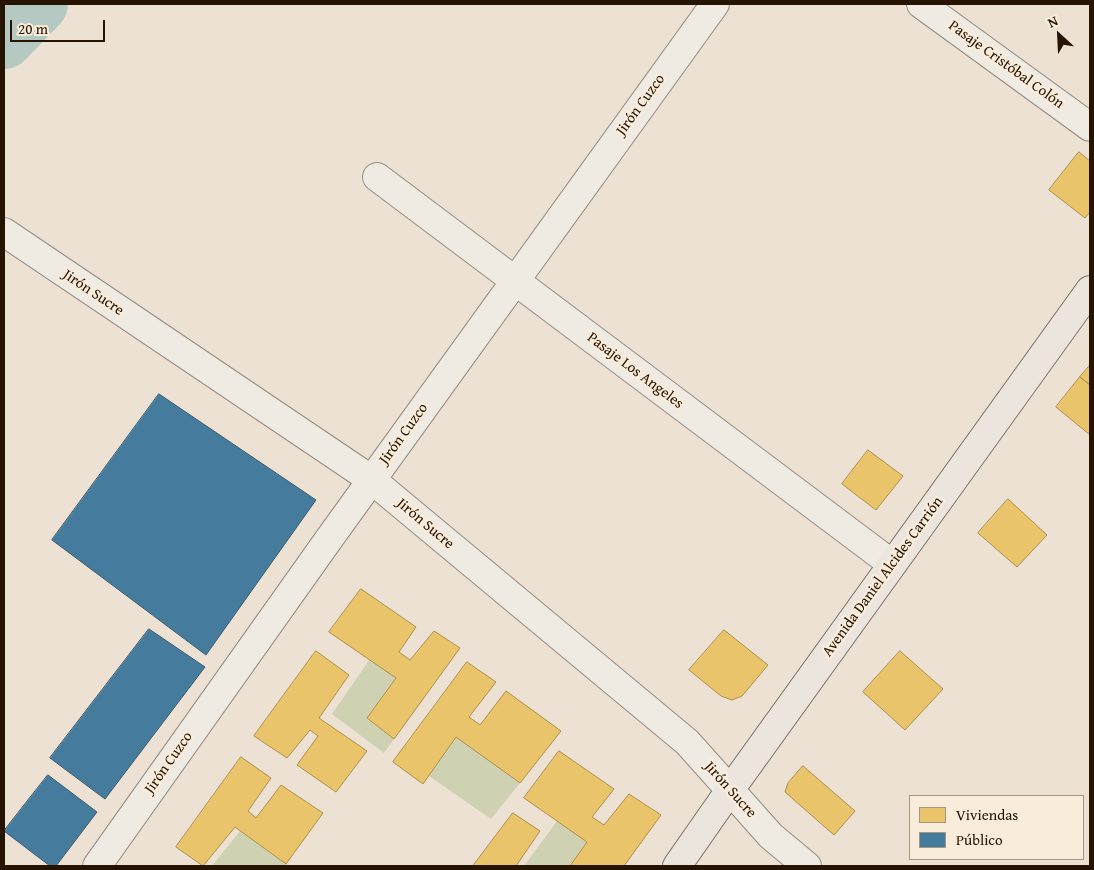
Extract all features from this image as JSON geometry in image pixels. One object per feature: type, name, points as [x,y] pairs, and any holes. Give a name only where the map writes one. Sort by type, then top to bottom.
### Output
[{"type":"main road","name":"Avenida Daniel Alcides Carrión","points":[[677,866],[1090,290]]},
{"type":"street","name":"Jirón Cuzco","points":[[97,866],[514,280],[715,4]]},
{"type":"street","name":"Pasaje Cristóbal Colón","points":[[921,4],[1090,127]]},
{"type":"street","name":"Pasaje Los Angeles","points":[[377,177],[892,564]]},
{"type":"street","name":"Jirón Sucre","points":[[4,232],[372,480],[687,742],[771,836],[807,866]]},
{"type":"green space","points":[[370,659],[396,678],[367,718],[394,739],[384,753],[332,714]]},
{"type":"green space","points":[[456,737],[520,783],[491,819],[429,776]]},
{"type":"green space","points":[[557,821],[587,842],[570,866],[524,866]]},
{"type":"green space","points":[[240,831],[289,866],[212,866]]},
{"type":"building: Viviendas","points":[[1079,152],[1090,161],[1090,212],[1085,218],[1049,190]]},
{"type":"building: Viviendas","points":[[1090,365],[1090,385],[1080,377]]},
{"type":"building: Viviendas","points":[[1080,377],[1090,385],[1090,435],[1056,407]]},
{"type":"building: Viviendas","points":[[868,450],[903,476],[876,510],[842,484]]},
{"type":"building: Viviendas","points":[[1008,499],[1047,535],[1017,567],[978,533]]},
{"type":"building: Viviendas","points":[[361,589],[416,627],[399,652],[410,660],[434,631],[460,648],[394,739],[367,718],[396,678],[329,632]]},
{"type":"building: Viviendas","points":[[724,630],[768,665],[742,696],[732,700],[721,696],[689,670]]},
{"type":"building: Viviendas","points":[[316,651],[349,675],[319,718],[367,751],[336,792],[297,765],[318,736],[310,730],[287,758],[254,736]]},
{"type":"building: Viviendas","points":[[900,651],[943,689],[905,730],[863,692]]},
{"type":"building: Viviendas","points":[[467,662],[496,682],[469,717],[480,725],[506,691],[561,731],[520,783],[456,737],[423,784],[393,762]]},
{"type":"building: Viviendas","points":[[559,751],[614,789],[592,817],[604,825],[629,794],[661,815],[624,866],[570,866],[587,842],[524,798]]},
{"type":"building: Viviendas","points":[[241,757],[271,778],[248,811],[256,818],[281,785],[323,813],[286,864],[235,827],[203,866],[176,847]]},
{"type":"building: Viviendas","points":[[803,766],[855,811],[834,835],[785,792],[788,783]]},
{"type":"building: Viviendas","points":[[513,813],[540,831],[516,866],[473,866]]},
{"type":"building: Público","points":[[159,394],[316,500],[206,655],[52,540]]},
{"type":"building: Público","points":[[149,629],[205,667],[105,799],[50,758]]},
{"type":"building: Público","points":[[48,775],[97,812],[56,866],[50,866],[4,831]]},
{"type":"waterway","points":[[4,40],[39,4]]}]
